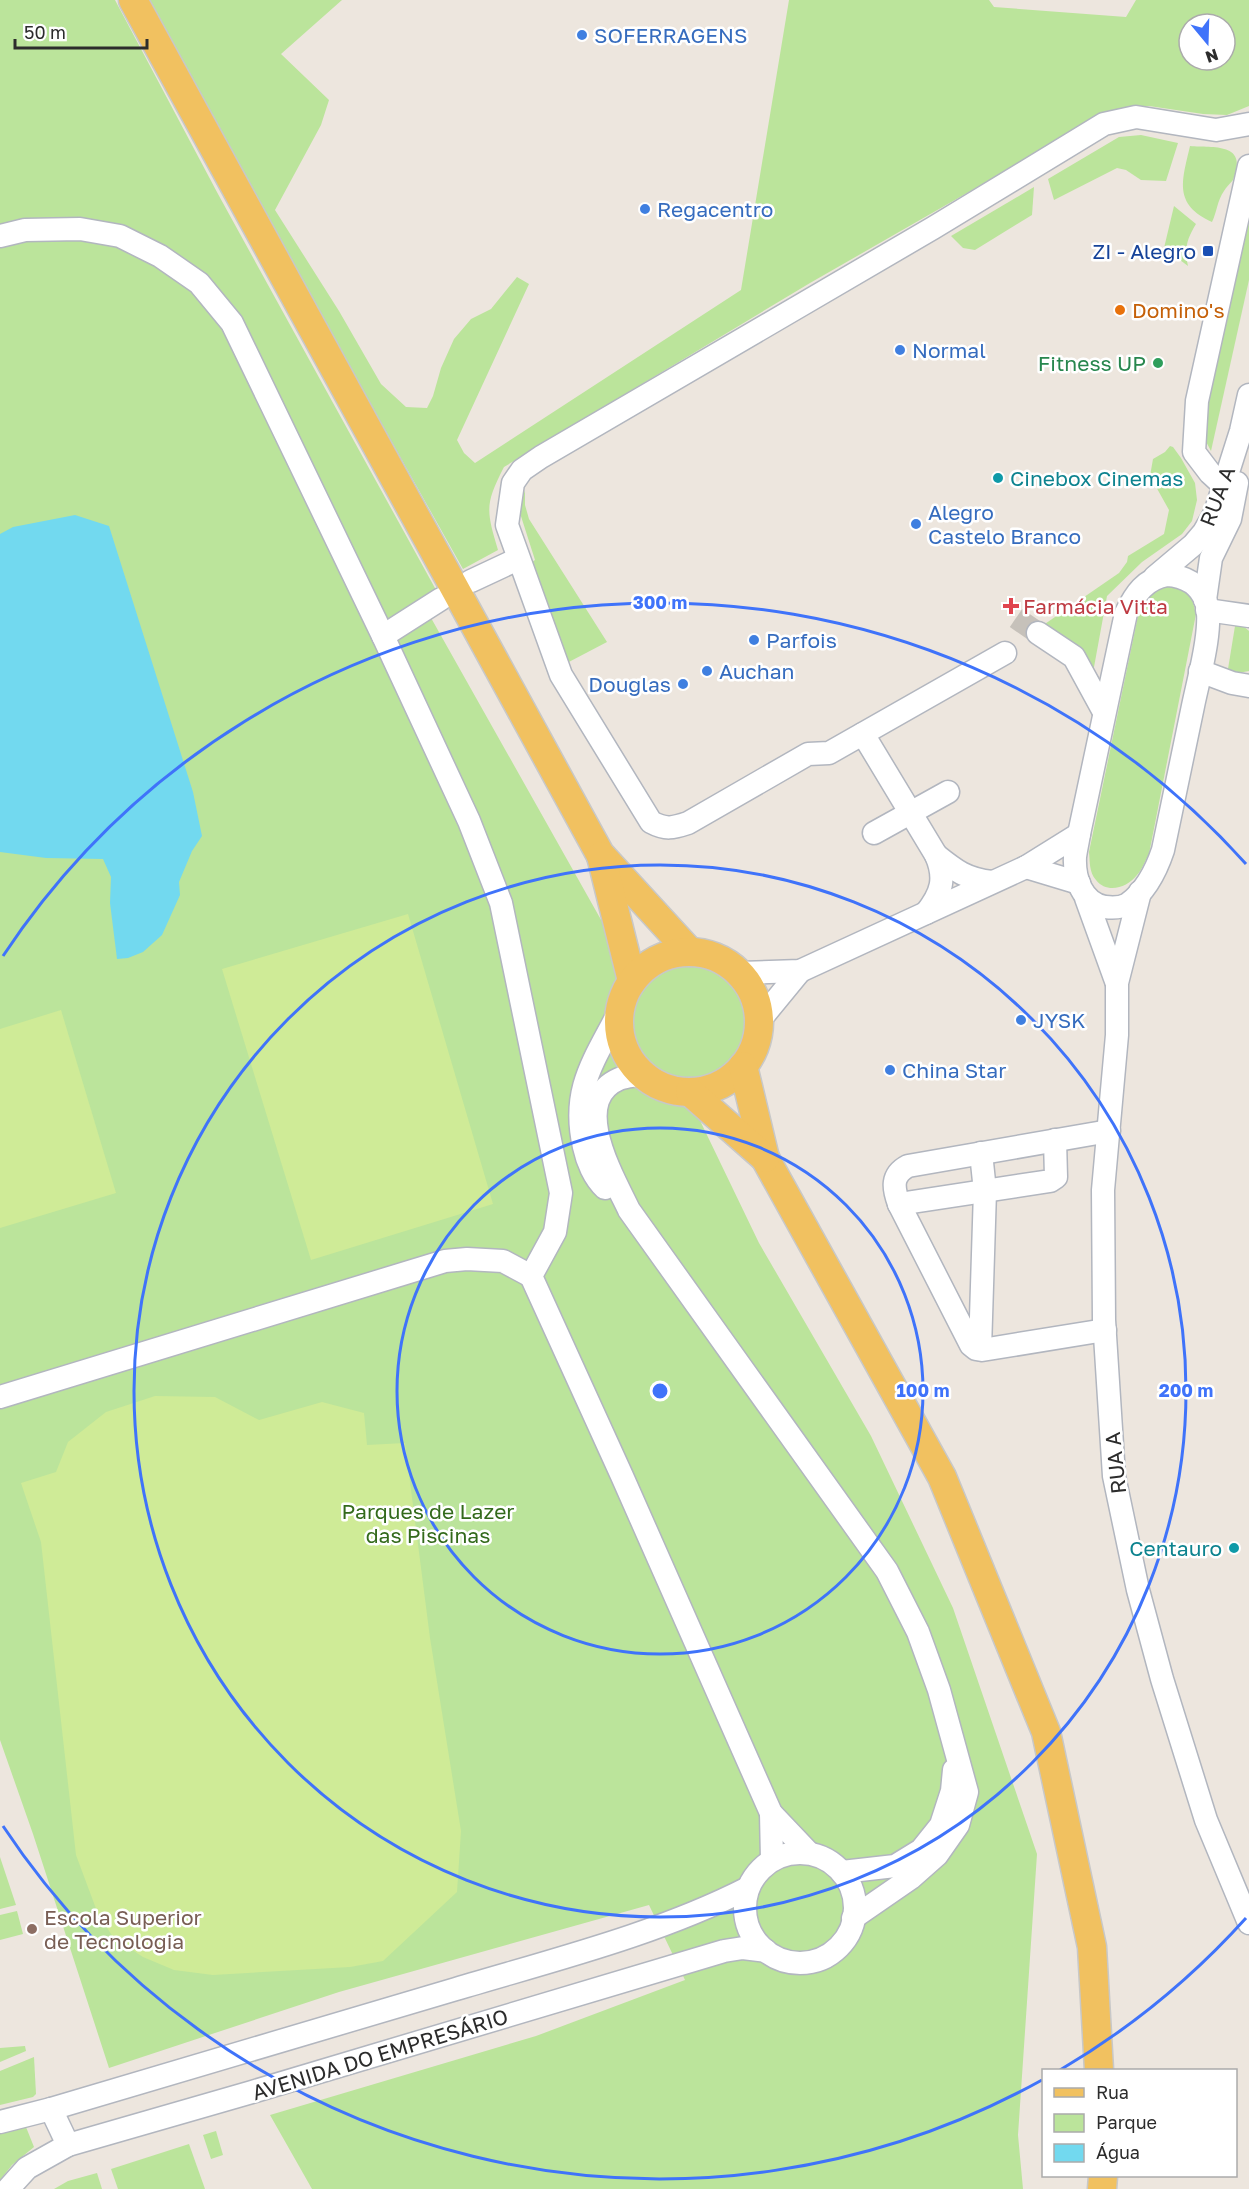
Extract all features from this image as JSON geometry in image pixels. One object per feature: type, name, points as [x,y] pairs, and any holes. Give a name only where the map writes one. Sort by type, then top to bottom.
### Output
[{"type":"main road","points":[[133,0],[600,854],[690,952]]},
{"type":"main road","points":[[600,854],[632,981]]},
{"type":"main road","points":[[690,952],[708,954],[725,962],[740,973],[754,995],[759,1021],[755,1045],[743,1066],[728,1080],[710,1088],[690,1092],[673,1090],[657,1084],[642,1074],[631,1061],[623,1046],[619,1029],[624,996],[632,981],[643,969],[657,959],[673,953],[690,952]]},
{"type":"main road","points":[[743,1066],[765,1158],[942,1477],[1046,1732],[1092,1947],[1099,2069]]},
{"type":"main road","points":[[690,1092],[765,1158]]},
{"type":"street","points":[[1005,653],[829,753],[808,754],[688,823],[670,829],[662,828],[651,822],[561,675],[507,525],[513,483],[522,470],[541,457],[789,321],[1104,124],[1136,117],[1216,130],[1249,124]]},
{"type":"street","points":[[1223,485],[1210,473],[1194,452],[1197,401],[1249,166]]},
{"type":"street","points":[[0,236],[25,230],[80,229],[120,236],[160,256],[199,283],[232,323],[383,636],[469,821],[501,903],[561,1193],[555,1232],[531,1276]]},
{"type":"street","name":"RUA A","points":[[1117,983],[1082,891],[1075,857],[1126,613],[1134,596],[1193,545],[1215,513],[1241,431],[1249,395]]},
{"type":"street","name":"RUA A","points":[[1241,431],[1241,460],[1230,519],[1211,558],[1206,605],[1207,628],[1163,850],[1156,869],[1140,892],[1122,954],[1117,983],[1117,1035],[1103,1191],[1105,1330],[1114,1476],[1138,1590],[1162,1679],[1206,1820],[1249,1923]]},
{"type":"street","points":[[471,581],[518,559]]},
{"type":"street","points":[[1155,577],[1167,575],[1186,579],[1196,586],[1206,605],[1249,616]]},
{"type":"street","points":[[383,636],[441,599]]},
{"type":"street","points":[[1038,633],[1074,657],[1104,712]]},
{"type":"street","points":[[1200,670],[1232,683],[1249,686]]},
{"type":"street","points":[[863,734],[936,855],[942,870],[941,885],[936,901],[926,913]]},
{"type":"street","points":[[874,834],[948,792]]},
{"type":"street","points":[[740,973],[800,971],[1026,867],[1079,834]]},
{"type":"street","points":[[936,855],[962,875],[975,880],[992,882]]},
{"type":"street","points":[[1026,867],[1082,891],[1100,906],[1118,908],[1127,904],[1140,892]]},
{"type":"street","points":[[759,1021],[800,971]]},
{"type":"street","points":[[620,1012],[591,1066],[581,1092],[580,1126],[586,1157],[599,1183],[630,1210]]},
{"type":"street","points":[[642,1074],[618,1080],[602,1093],[596,1109],[596,1130],[606,1162],[630,1210],[887,1571],[918,1632],[939,1690],[968,1792],[958,1825],[937,1855],[911,1878],[853,1918]]},
{"type":"street","points":[[1105,1330],[980,1349],[971,1345],[899,1204],[894,1185],[895,1176],[908,1166],[1109,1131]]},
{"type":"street","points":[[899,1204],[1050,1181],[1056,1177],[1055,1140]]},
{"type":"street","points":[[980,1349],[985,1191],[981,1153]]},
{"type":"street","points":[[0,1397],[445,1261],[467,1259],[503,1261],[531,1276],[771,1813],[809,1853]]},
{"type":"street","points":[[842,1872],[895,1866],[921,1850],[941,1825],[952,1791],[956,1748]]},
{"type":"street","points":[[771,1813],[772,1860]]},
{"type":"street","points":[[790,1853],[809,1853],[827,1860],[842,1872],[852,1889],[855,1907],[852,1926],[844,1941],[831,1953],[815,1961],[798,1963],[781,1960],[766,1951],[753,1938],[746,1923],[744,1905],[748,1888],[758,1872],[772,1860],[790,1853]]},
{"type":"street","name":"AVENIDA DO EMPRESÁRIO","points":[[0,2122],[535,1966],[687,1917],[721,1903],[748,1888]]},
{"type":"street","name":"AVENIDA DO EMPRESÁRIO","points":[[8,2189],[27,2168],[68,2145],[724,1951],[743,1948],[766,1951]]},
{"type":"street","points":[[535,1966],[546,2004]]},
{"type":"street","points":[[51,2109],[68,2145]]},
{"type":"green space","name":"Parques de Lazer das Piscinas","points":[[0,0],[115,0],[218,194],[441,599],[426,609],[640,989],[660,971],[687,962],[704,964],[720,972],[732,983],[741,998],[746,1015],[745,1033],[735,1055],[723,1067],[708,1076],[680,1079],[759,1243],[871,1436],[953,1608],[1037,1854],[1018,2135],[1023,2189],[312,2189],[270,2115],[536,2036],[685,1980],[649,1905],[339,1992],[109,2068],[0,1740]]},
{"type":"green space","points":[[144,0],[342,0],[281,54],[329,100],[321,125],[275,210],[339,311],[381,384],[406,407],[427,408],[454,339],[471,319],[491,309],[517,277],[529,284],[457,440],[464,453],[475,463],[741,290],[789,0],[989,0],[994,7],[1126,17],[1136,0],[1249,0],[1249,106],[1227,115],[1149,106],[1118,109],[810,283],[504,467],[493,490],[489,507],[498,550],[463,569]]},
{"type":"green space","points":[[1141,135],[1178,143],[1166,181],[1141,180],[1126,170],[1117,168],[1054,200],[1048,179],[1119,137]]},
{"type":"green space","points":[[1190,146],[1226,150],[1236,159],[1237,168],[1233,180],[1222,195],[1212,222],[1191,207],[1183,190]]},
{"type":"green space","points":[[1034,187],[1032,215],[975,250],[963,248],[951,236]]},
{"type":"green space","points":[[1174,206],[1196,224],[1187,244],[1188,266],[1164,248]]},
{"type":"green space","points":[[1249,222],[1249,280],[1211,451],[1203,436],[1205,409]]},
{"type":"green space","points":[[1170,446],[1181,458],[1195,483],[1197,500],[1192,521],[1182,534],[1142,562],[1107,596],[1092,678],[1039,628],[1119,573],[1127,562],[1128,556],[1164,534],[1169,510],[1150,476],[1153,459]]},
{"type":"green space","points":[[525,490],[525,505],[529,519],[607,642],[565,664],[529,564],[535,560],[519,510]]},
{"type":"green space","points":[[1168,585],[1181,588],[1189,593],[1196,614],[1149,854],[1133,880],[1123,886],[1111,888],[1101,884],[1092,874],[1089,852],[1140,606],[1153,590]]},
{"type":"green space","points":[[1236,620],[1249,631],[1249,671],[1227,675]]},
{"type":"green space","points":[[408,914],[493,1204],[311,1260],[222,969]]},
{"type":"green space","points":[[61,1010],[116,1193],[0,1228],[0,1029]]},
{"type":"green space","points":[[155,1396],[215,1397],[259,1420],[322,1402],[364,1413],[367,1445],[405,1443],[430,1638],[461,1831],[457,1892],[383,1961],[350,1967],[213,1975],[174,1970],[143,1957],[113,1937],[98,1914],[76,1855],[41,1542],[21,1483],[56,1472],[68,1442],[106,1412]]},
{"type":"green space","points":[[0,1857],[16,1905],[0,1909]]},
{"type":"green space","points":[[17,1911],[23,1934],[0,1940],[0,1915]]},
{"type":"green space","points":[[25,2046],[26,2051],[0,2062],[0,2048]]},
{"type":"green space","points":[[34,2057],[36,2094],[33,2097],[0,2105],[0,2071]]},
{"type":"green space","points":[[26,2127],[34,2147],[12,2165],[0,2180],[0,2134]]},
{"type":"green space","points":[[216,2131],[223,2155],[211,2159],[203,2135]]},
{"type":"green space","points":[[189,2144],[205,2189],[118,2189],[111,2169]]},
{"type":"green space","points":[[97,2173],[102,2189],[54,2189],[68,2181]]},
{"type":"water","points":[[75,515],[109,526],[193,792],[202,836],[192,851],[179,882],[180,895],[162,935],[143,952],[128,958],[117,959],[110,903],[111,877],[103,859],[46,858],[0,852],[0,534],[13,527]]},
{"type":"tunnel","points":[[1016,618],[1038,633]]},
{"type":"place","name":"SOFERRAGENS","points":[[582,35]]},
{"type":"place","name":"Regacentro","points":[[645,209]]},
{"type":"place","name":"ZI - Alegro","points":[[1208,251]]},
{"type":"place","name":"Domino's","points":[[1120,310]]},
{"type":"place","name":"Normal","points":[[900,350]]},
{"type":"place","name":"Fitness UP","points":[[1158,363]]},
{"type":"place","name":"Cinebox Cinemas","points":[[998,478]]},
{"type":"place","name":"Alegro Castelo Branco","points":[[916,524]]},
{"type":"place","name":"Farmácia Vitta","points":[[1011,606]]},
{"type":"place","name":"Parfois","points":[[754,640]]},
{"type":"place","name":"Auchan","points":[[707,671]]},
{"type":"place","name":"Douglas","points":[[683,684]]},
{"type":"place","name":"JYSK","points":[[1021,1020]]},
{"type":"place","name":"China Star","points":[[890,1070]]},
{"type":"place","name":"Centauro","points":[[1234,1548]]},
{"type":"place","name":"Escola Superior de Tecnologia","points":[[32,1929]]}]
